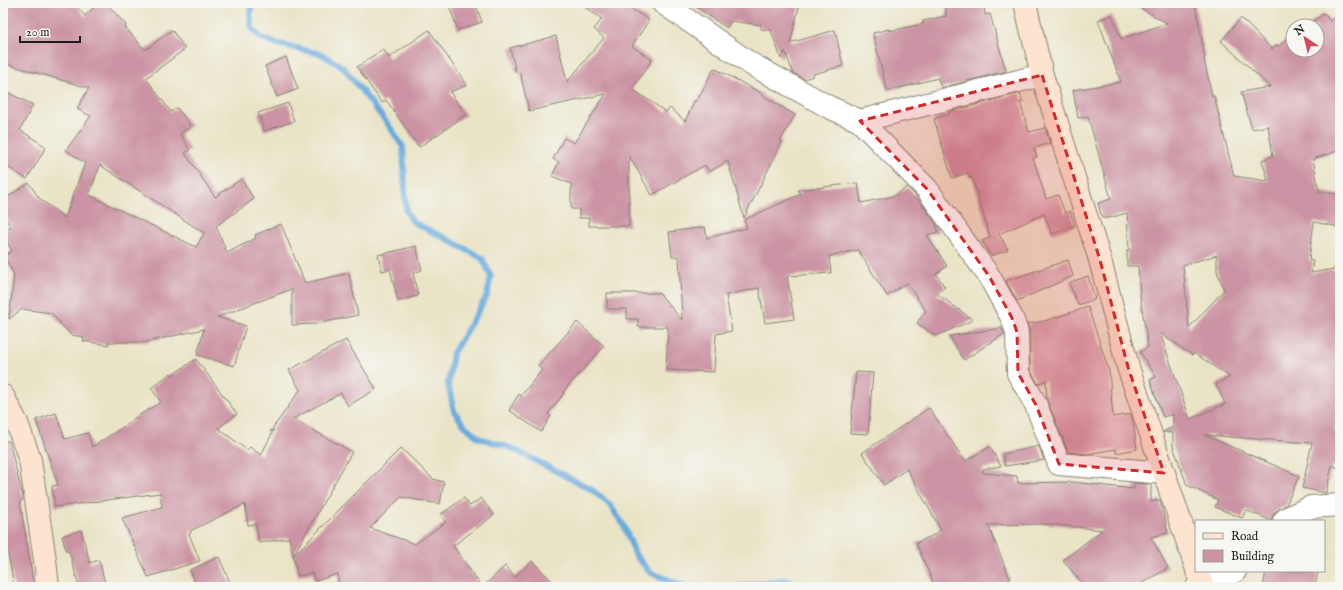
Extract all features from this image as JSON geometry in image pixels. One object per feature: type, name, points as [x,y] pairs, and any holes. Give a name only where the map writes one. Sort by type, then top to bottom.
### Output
[{"type":"street","points":[[663,3],[751,64],[829,107],[860,122],[927,189],[989,276],[1012,318],[1016,332],[1018,372],[1036,405],[1059,464],[1164,473]]},
{"type":"street","points":[[1025,3],[1042,75],[1100,260],[1128,367],[1195,567]]},
{"type":"street","points":[[860,122],[1042,75]]},
{"type":"street","points":[[3,396],[17,423],[30,460],[48,587]]},
{"type":"street","points":[[1285,520],[1311,507],[1340,505]]},
{"type":"street","points":[[1199,579],[1230,572]]},
{"type":"highlighted area","points":[[1042,75],[1100,260],[1128,367],[1164,473],[1059,464],[1036,405],[1018,373],[1017,332],[1012,318],[989,276],[927,189],[860,121]]},
{"type":"building","points":[[3,3],[73,3],[85,16],[98,3],[106,3],[126,25],[125,27],[145,50],[172,30],[185,49],[146,78],[171,112],[177,108],[191,126],[180,134],[190,150],[185,153],[215,197],[241,179],[254,199],[216,226],[227,253],[256,238],[255,235],[281,224],[305,283],[349,273],[358,315],[316,324],[292,325],[292,289],[217,317],[246,326],[234,366],[197,355],[204,329],[146,342],[108,342],[108,345],[83,341],[84,337],[71,335],[51,313],[22,309],[9,319],[14,275],[4,256],[12,251],[3,235],[3,232],[11,227],[3,215],[3,200],[29,183],[39,198],[65,218],[85,163],[66,150],[91,116],[77,109],[89,88],[3,63]],"holes":[[[100,165],[204,233],[196,247],[89,195]]]},
{"type":"building","points":[[448,3],[475,3],[482,22],[458,30]]},
{"type":"building","points":[[579,3],[622,3],[649,20],[632,46],[652,60],[632,89],[666,112],[670,108],[685,121],[695,100],[697,101],[714,68],[763,94],[762,95],[795,115],[780,141],[782,142],[744,218],[728,161],[709,172],[705,165],[652,195],[629,156],[629,226],[589,226],[589,218],[579,218],[579,209],[571,209],[572,186],[571,184],[552,176],[559,162],[553,159],[564,138],[574,143],[606,94],[529,111],[520,72],[516,73],[510,48],[556,36],[567,82],[604,38],[594,29],[602,19]]},
{"type":"building","points":[[690,3],[800,3],[790,43],[835,30],[843,66],[813,74],[813,76],[804,79],[793,73],[785,51],[781,59],[771,30],[761,29],[761,25],[731,21],[727,28]]},
{"type":"building","points":[[946,3],[984,3],[985,15],[990,14],[1006,71],[941,88],[938,78],[887,91],[873,33],[923,24],[923,21],[946,16]]},
{"type":"building","points":[[1131,3],[1195,3],[1204,59],[1212,96],[1214,96],[1234,176],[1268,181],[1262,160],[1273,156],[1268,126],[1252,129],[1241,92],[1270,87],[1221,41],[1241,18],[1272,49],[1277,45],[1278,47],[1285,40],[1285,58],[1325,58],[1325,18],[1317,18],[1324,13],[1330,21],[1340,11],[1340,150],[1313,159],[1319,191],[1340,195],[1340,227],[1314,222],[1309,260],[1313,261],[1311,273],[1340,268],[1340,395],[1338,394],[1334,434],[1340,438],[1340,469],[1332,465],[1326,493],[1302,488],[1312,443],[1204,435],[1299,476],[1286,505],[1275,512],[1272,520],[1246,510],[1242,518],[1215,507],[1218,500],[1187,485],[1173,446],[1173,433],[1163,432],[1173,427],[1173,414],[1163,417],[1150,380],[1156,377],[1140,352],[1148,347],[1140,295],[1138,266],[1127,266],[1127,250],[1129,250],[1127,213],[1109,218],[1102,218],[1098,203],[1111,199],[1088,116],[1078,118],[1073,90],[1121,82],[1098,20],[1112,15],[1121,39],[1167,23]],"holes":[[[1217,255],[1217,271],[1224,290],[1189,328],[1183,265]],[[1160,333],[1192,355],[1194,353],[1230,377],[1216,384],[1225,404],[1190,419]]]},
{"type":"building","points":[[429,30],[467,85],[450,92],[466,115],[419,147],[386,100],[382,103],[357,67],[383,49],[389,58]]},
{"type":"building","points":[[286,57],[298,89],[277,97],[265,66]]},
{"type":"building","points":[[3,90],[33,105],[20,130],[46,147],[27,179],[3,164]]},
{"type":"building","points":[[1020,93],[1023,102],[1020,102],[1029,132],[1045,128],[1050,143],[1034,148],[1037,157],[1033,158],[1046,199],[1058,195],[1065,213],[1070,211],[1075,226],[1052,234],[1044,214],[999,234],[1008,250],[991,256],[982,241],[990,237],[972,177],[969,178],[968,173],[952,178],[934,119],[949,114],[949,112]]},
{"type":"building","points":[[288,103],[294,121],[264,131],[258,113]]},
{"type":"building","points":[[858,183],[861,203],[894,196],[907,187],[917,197],[936,224],[938,232],[927,235],[947,266],[936,274],[945,287],[936,293],[973,320],[936,336],[917,323],[926,311],[907,283],[887,296],[858,250],[829,256],[831,273],[787,276],[794,319],[765,323],[759,288],[726,295],[732,331],[716,334],[714,372],[666,370],[668,327],[638,327],[638,319],[627,319],[627,309],[607,309],[607,293],[659,293],[682,320],[679,256],[672,257],[669,232],[705,227],[707,238],[747,228],[744,220],[801,194],[798,190]]},
{"type":"building","points":[[416,246],[422,270],[413,273],[418,296],[398,301],[390,269],[382,271],[378,255]]},
{"type":"building","points":[[1068,260],[1073,276],[1017,301],[1006,281]]},
{"type":"building","points":[[1088,276],[1095,299],[1078,305],[1069,283]]},
{"type":"building","points":[[1088,307],[1109,371],[1113,417],[1131,414],[1137,449],[1116,453],[1116,449],[1086,454],[1068,452],[1047,400],[1046,380],[1038,384],[1030,370],[1030,332],[1027,324],[1044,321]]},
{"type":"building","points":[[577,322],[604,346],[563,392],[564,393],[548,414],[551,416],[541,432],[509,410],[519,394],[521,396],[542,370],[538,366]]},
{"type":"building","points":[[1002,328],[1004,334],[964,360],[949,336]]},
{"type":"building","points":[[346,340],[376,389],[348,406],[341,393],[293,419],[352,452],[293,556],[289,538],[259,543],[256,524],[248,525],[245,504],[190,531],[191,533],[189,534],[200,561],[148,577],[122,518],[162,507],[160,493],[55,507],[52,486],[58,485],[36,420],[56,413],[65,439],[88,433],[92,447],[161,402],[151,388],[171,373],[172,375],[196,359],[237,414],[218,428],[247,450],[250,447],[261,455],[274,430],[270,432],[300,390],[289,370]]},
{"type":"building","points":[[856,372],[873,373],[868,434],[850,433]]},
{"type":"building","points":[[929,408],[965,461],[990,447],[1001,466],[983,469],[983,473],[1017,476],[1018,483],[1072,482],[1134,489],[1134,483],[1151,484],[1151,502],[1160,500],[1168,533],[1151,537],[1168,568],[1135,587],[1085,587],[1063,560],[1102,530],[1049,524],[988,525],[1010,579],[991,587],[935,587],[916,543],[936,534],[941,530],[907,469],[884,485],[862,453]]},
{"type":"building","points":[[3,441],[9,441],[23,497],[23,500],[20,501],[34,587],[14,587],[8,553],[3,556]]},
{"type":"building","points":[[1039,446],[1044,460],[1005,466],[1003,454]]},
{"type":"building","points":[[401,448],[433,479],[444,482],[440,504],[401,497],[370,528],[415,544],[446,522],[440,515],[464,498],[470,506],[481,498],[494,515],[453,546],[482,587],[338,586],[338,574],[315,581],[312,573],[298,576],[293,556]]},
{"type":"building","points":[[81,530],[90,563],[99,560],[106,587],[79,587],[69,551],[66,551],[62,536]]},
{"type":"building","points":[[219,557],[232,587],[197,587],[190,570]]},
{"type":"building","points":[[532,561],[558,587],[483,587],[505,566],[515,577]]},
{"type":"building","points":[[1266,572],[1318,572],[1315,587],[1263,587]]},
{"type":"waterway","points":[[252,3],[250,16],[252,28],[260,37],[274,43],[321,54],[343,67],[390,127],[403,147],[406,211],[413,222],[482,258],[491,276],[487,296],[453,353],[448,384],[454,411],[464,425],[479,438],[509,447],[591,489],[609,504],[623,524],[636,556],[651,573],[685,586],[698,587]]},
{"type":"waterway","points":[[735,587],[786,579],[805,587]]}]
